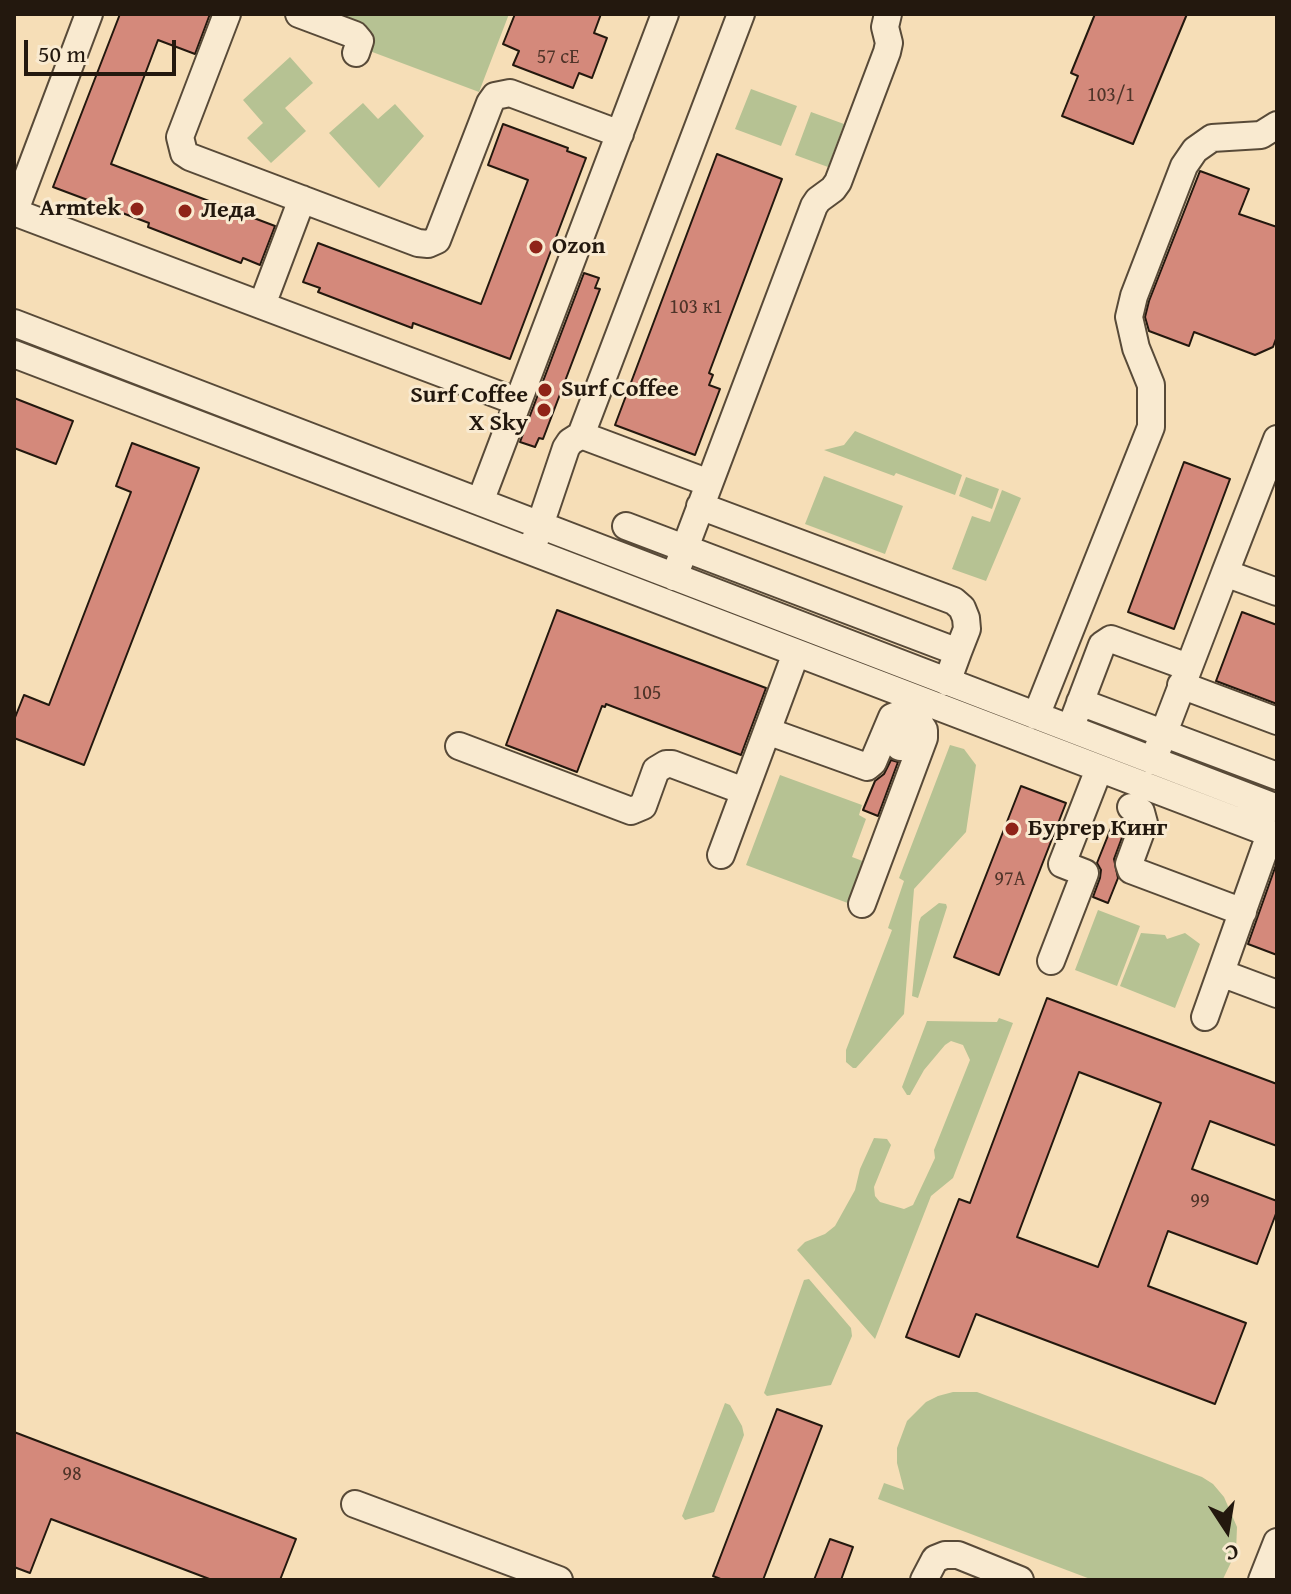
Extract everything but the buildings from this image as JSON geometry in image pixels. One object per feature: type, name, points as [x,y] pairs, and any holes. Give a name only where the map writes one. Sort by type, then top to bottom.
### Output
[{"type":"street","points":[[89,14],[14,213],[518,402]]},
{"type":"street","points":[[227,14],[180,137],[184,153],[306,194],[418,243],[428,244],[437,240],[441,233],[495,96],[510,93],[620,134]]},
{"type":"street","points":[[299,14],[355,35],[360,41],[356,53]]},
{"type":"street","points":[[480,502],[665,14]]},
{"type":"street","points":[[531,550],[566,448],[581,435],[741,14]]},
{"type":"street","points":[[674,577],[814,206],[838,182],[857,113],[888,49],[885,27],[888,14]]},
{"type":"street","points":[[1036,716],[1151,427],[1151,385],[1136,348],[1129,317],[1134,296],[1184,166],[1195,150],[1212,138],[1261,135],[1277,125]]},
{"type":"street","points":[[262,305],[306,194]]},
{"type":"street","points":[[14,323],[1153,761],[1275,826]]},
{"type":"street","points":[[14,354],[796,653],[914,710],[1099,769],[1131,808],[1141,812],[1144,823],[1129,864],[1131,870],[1243,912]]},
{"type":"street","points":[[581,435],[704,495],[958,593],[967,629],[947,682]]},
{"type":"street","points":[[1153,761],[1184,676],[1274,456]]},
{"type":"street","points":[[626,526],[958,652]]},
{"type":"street","points":[[1225,573],[1277,592]]},
{"type":"street","points":[[1070,729],[1102,645],[1111,639],[1277,721]]},
{"type":"street","points":[[721,855],[796,653]]},
{"type":"street","points":[[1080,702],[1277,776]]},
{"type":"street","points":[[767,731],[867,767],[873,762],[892,717],[914,710]]},
{"type":"street","points":[[900,747],[914,710]]},
{"type":"street","points":[[862,904],[924,738],[924,730],[914,710]]},
{"type":"street","points":[[459,746],[631,811],[643,806],[656,770],[666,764],[744,791]]},
{"type":"street","points":[[1051,961],[1085,873],[1062,864],[1099,769]]},
{"type":"street","points":[[1131,808],[1275,826]]},
{"type":"street","points":[[1205,1017],[1275,826]]},
{"type":"street","points":[[1221,973],[1277,994]]},
{"type":"street","points":[[355,1504],[529,1575],[559,1580]]},
{"type":"street","points":[[1262,1580],[1277,1542]]},
{"type":"street","points":[[924,1580],[935,1559],[958,1555],[1020,1580]]},
{"type":"green space","points":[[322,14],[509,14],[479,92],[367,50],[373,33]]},
{"type":"green space","points":[[290,57],[313,83],[285,108],[306,131],[271,163],[247,138],[263,123],[243,100]]},
{"type":"green space","points":[[751,89],[797,106],[781,146],[735,129]]},
{"type":"green space","points":[[363,103],[378,119],[395,104],[424,136],[379,188],[329,133]]},
{"type":"green space","points":[[811,112],[844,124],[828,167],[795,155]]},
{"type":"green space","points":[[14,337],[523,533],[521,539],[14,345]]},
{"type":"green space","points":[[855,431],[962,475],[955,495],[824,450],[844,445]]},
{"type":"green space","points":[[824,476],[903,506],[885,554],[805,524]]},
{"type":"green space","points":[[966,477],[999,489],[992,509],[959,496]]},
{"type":"green space","points":[[1002,490],[1021,498],[986,581],[952,569],[972,516],[990,522]]},
{"type":"green space","points":[[950,745],[964,749],[976,765],[966,832],[914,889],[904,1014],[853,1068],[846,1062],[846,1050],[892,930],[888,928],[904,881],[899,878]]},
{"type":"green space","points":[[780,775],[862,805],[859,815],[866,819],[852,857],[868,863],[853,905],[746,865]]},
{"type":"green space","points":[[939,903],[947,907],[918,998],[912,996],[919,922]]},
{"type":"green space","points":[[1098,910],[1140,926],[1117,986],[1075,970]]},
{"type":"green space","points":[[1141,933],[1165,935],[1167,939],[1185,933],[1200,944],[1175,1008],[1120,986]]},
{"type":"green space","points":[[999,1018],[1013,1023],[953,1178],[931,1196],[875,1339],[797,1250],[805,1242],[835,1226],[855,1190],[860,1169],[874,1138],[887,1139],[891,1145],[874,1187],[875,1196],[880,1202],[904,1209],[913,1205],[935,1158],[934,1150],[970,1060],[963,1045],[951,1041],[924,1070],[910,1095],[907,1095],[902,1087],[927,1021],[997,1022]]},
{"type":"green space","points":[[809,1279],[851,1328],[852,1336],[831,1385],[767,1396],[764,1393],[804,1280]]},
{"type":"green space","points":[[953,1392],[977,1392],[1202,1477],[1213,1484],[1224,1497],[1237,1527],[1236,1552],[1223,1579],[1093,1580],[878,1499],[884,1483],[904,1490],[897,1463],[897,1448],[907,1421],[926,1402]]},
{"type":"green space","points":[[725,1403],[730,1405],[744,1435],[714,1512],[685,1520],[682,1516]]},
{"type":"place","name":"Armtek","points":[[137,209]]},
{"type":"place","name":"Леда","points":[[185,211]]},
{"type":"place","name":"Ozon","points":[[536,247]]},
{"type":"place","name":"Surf Coffee","points":[[545,390]]},
{"type":"place","name":"Surf Coffee X Sky","points":[[544,410]]},
{"type":"place","name":"Бургер Кинг","points":[[1012,829]]}]
